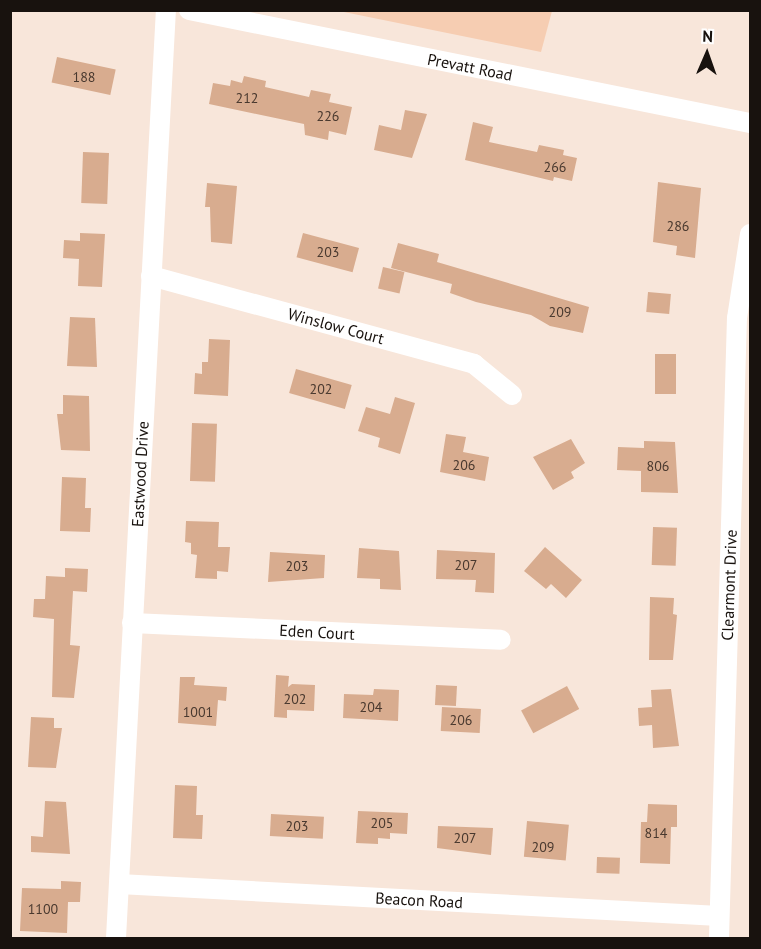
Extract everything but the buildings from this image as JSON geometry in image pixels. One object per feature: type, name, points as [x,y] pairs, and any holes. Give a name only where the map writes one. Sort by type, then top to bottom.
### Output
[{"type":"street","name":"Eastwood Drive","points":[[116,939],[166,10]]},
{"type":"street","name":"Prevatt Road","points":[[189,10],[750,123]]},
{"type":"street","name":"Clearmont Drive","points":[[719,939],[737,318],[750,234]]},
{"type":"street","name":"Winslow Court","points":[[151,276],[474,364],[512,395]]},
{"type":"street","name":"Eden Court","points":[[132,623],[501,640]]},
{"type":"street","name":"Beacon Road","points":[[119,884],[719,916]]},
{"type":"shaded area","points":[[552,10],[541,52],[339,11]]}]
